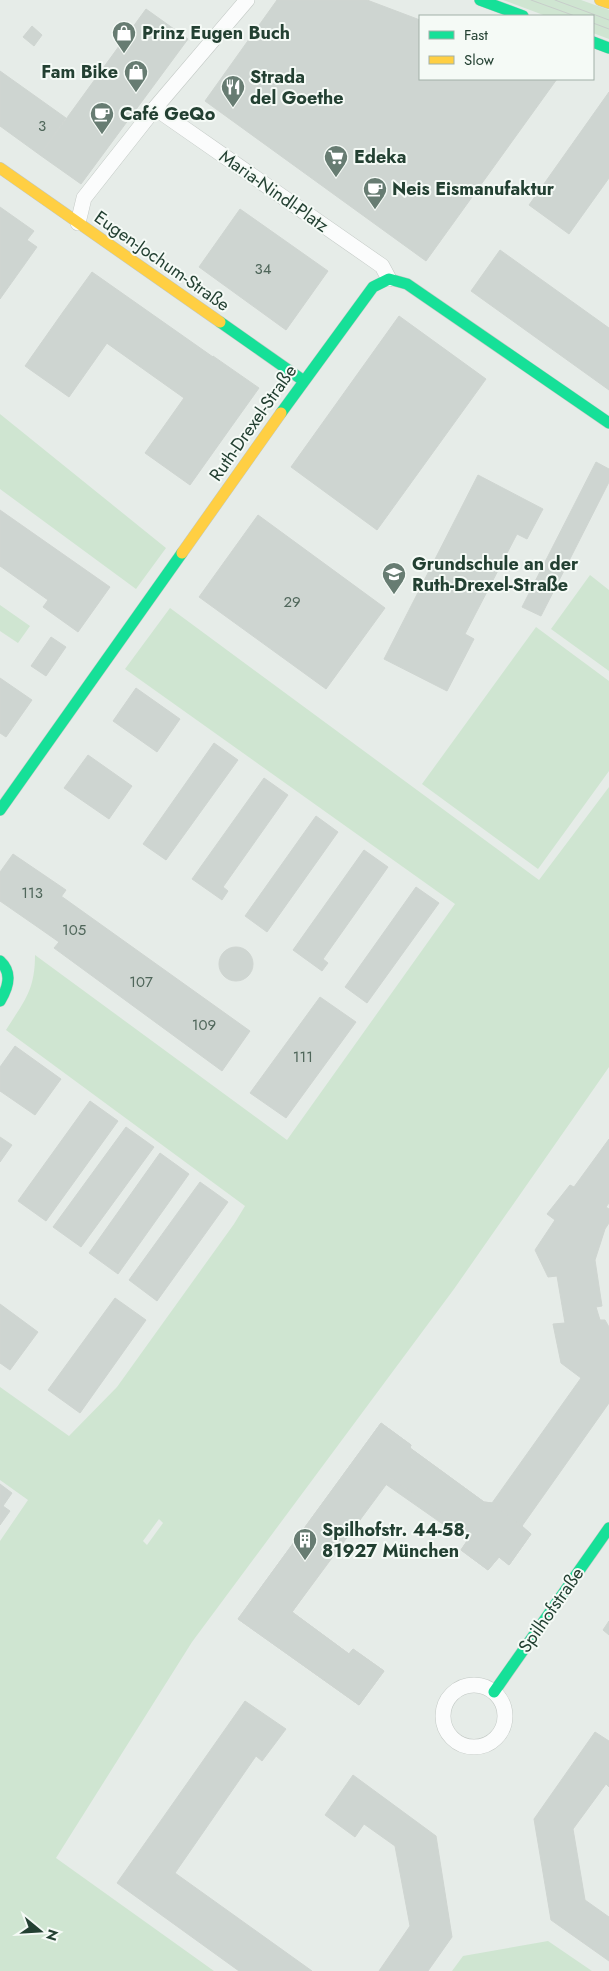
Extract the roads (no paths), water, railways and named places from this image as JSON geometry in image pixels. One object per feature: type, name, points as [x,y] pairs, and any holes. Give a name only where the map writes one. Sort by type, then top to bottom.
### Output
[{"type":"street","points":[[78,223],[84,198],[155,108],[247,0]]},
{"type":"street","points":[[480,0],[520,15]]},
{"type":"street","points":[[600,0],[609,4]]},
{"type":"street","points":[[594,42],[609,48]]},
{"type":"street","name":"Maria-Nindl-Platz","points":[[155,108],[382,266],[389,279]]},
{"type":"street","name":"Eugen-Jochum-Straße","points":[[0,168],[304,382]]},
{"type":"street","points":[[389,279],[407,284],[609,423]]},
{"type":"street","name":"Ruth-Drexel-Straße","points":[[0,810],[373,287],[389,279]]},
{"type":"street","points":[[0,961],[4,964],[9,978],[6,992],[0,1001]]},
{"type":"street","name":"Spilhofstraße","points":[[494,1692],[609,1528]]},
{"type":"street","points":[[477,1685],[494,1692],[500,1698],[505,1713],[505,1721],[499,1735],[486,1745],[471,1748],[458,1743],[450,1737],[443,1720],[446,1702],[452,1694],[468,1686],[477,1685]]},
{"type":"tram line","points":[[531,0],[572,15]]},
{"type":"tram line","points":[[555,0],[609,20]]},
{"type":"tram line","points":[[594,23],[609,29]]},
{"type":"place","name":"Prinz Eugen Buch","points":[[124,54]]},
{"type":"place","name":"Fam Bike","points":[[136,93]]},
{"type":"place","name":"Strada del Goethe","points":[[233,108]]},
{"type":"place","name":"Café GeQo","points":[[102,135]]},
{"type":"place","name":"Edeka","points":[[336,178]]},
{"type":"place","name":"Neis Eismanufaktur","points":[[375,210]]},
{"type":"place","name":"Grundschule an der Ruth-Drexel-Straße","points":[[394,595]]},
{"type":"place","name":"Spilhofstr. 44-58, 81927 München","points":[[305,1561]]}]
